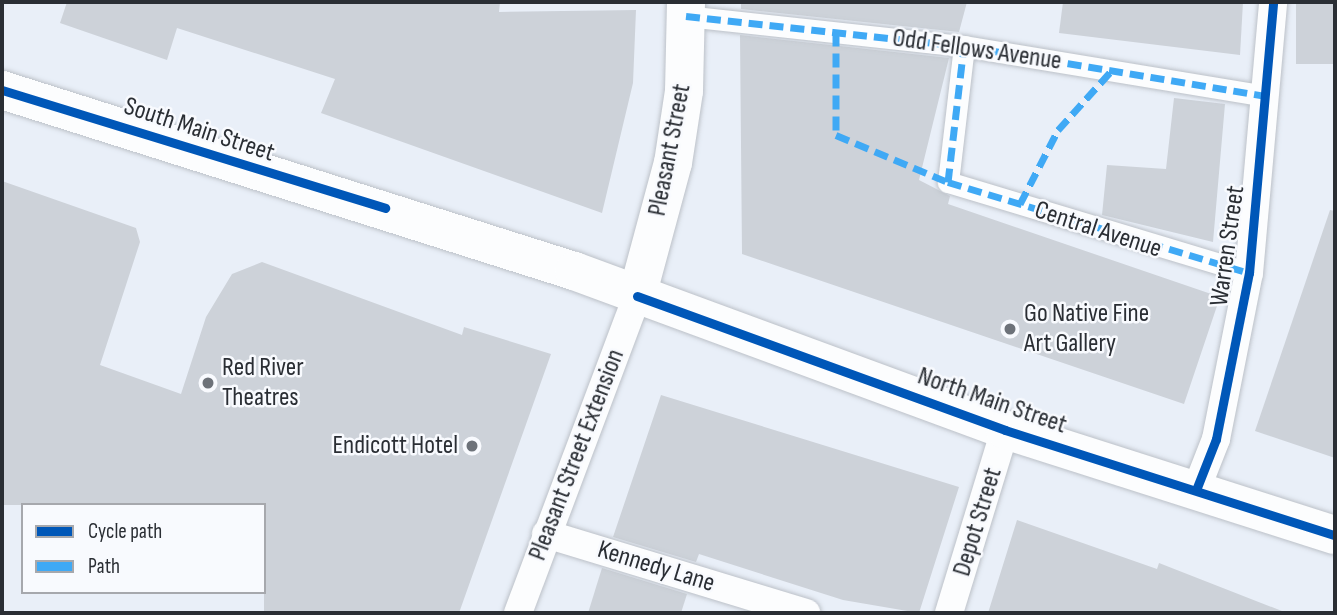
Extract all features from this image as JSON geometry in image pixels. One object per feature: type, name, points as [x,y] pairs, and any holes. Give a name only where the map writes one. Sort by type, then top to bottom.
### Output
[{"type":"main road","name":"Pleasant Street","points":[[637,296],[673,163],[684,91],[686,9]]},
{"type":"main road","name":"South Main Street","points":[[2,90],[385,208],[637,296]]},
{"type":"main road","name":"North Main Street","points":[[637,296],[1005,430],[1335,535]]},
{"type":"street","name":"Warren Street","points":[[1196,490],[1216,439],[1249,273],[1267,96],[1273,2]]},
{"type":"street","name":"Odd Fellows Avenue","points":[[686,9],[964,46],[1267,96]]},
{"type":"street","name":"Central Avenue","points":[[964,46],[948,182],[1249,273]]},
{"type":"street","name":"Pleasant Street Extension","points":[[517,613],[637,296]]},
{"type":"street","name":"Depot Street","points":[[949,613],[1005,430]]},
{"type":"street","name":"Kennedy Lane","points":[[546,534],[806,613]]},
{"type":"building","points":[[67,2],[500,2],[499,12],[636,10],[633,83],[602,213],[321,113],[335,79],[177,28],[167,60],[60,23]]},
{"type":"building","points":[[741,2],[967,2],[959,32],[741,9]]},
{"type":"building","points":[[1063,2],[1243,2],[1240,55],[1059,33]]},
{"type":"building","points":[[1296,2],[1335,2],[1335,64],[1296,64]]},
{"type":"building","points":[[740,35],[949,58],[919,180],[950,196],[948,204],[1220,297],[1184,404],[742,254]]},
{"type":"building","points":[[1174,98],[1225,104],[1213,242],[1102,215],[1107,165],[1166,169]]},
{"type":"building","points":[[2,181],[136,228],[140,242],[100,365],[181,394],[206,317],[232,274],[262,262],[462,335],[464,327],[551,354],[459,613],[264,613],[266,503],[2,505]]},
{"type":"building","points":[[1330,210],[1335,211],[1335,458],[1255,431]]},
{"type":"building","points":[[661,395],[959,487],[919,613],[843,600],[699,554],[696,562],[613,537]]},
{"type":"building","points":[[1017,520],[1157,569],[1159,563],[1287,613],[988,613]]},
{"type":"building","points":[[602,568],[687,594],[681,613],[588,613]]},
{"type":"marked path","points":[[686,16],[964,46],[1267,96]]},
{"type":"marked path","points":[[836,32],[836,135],[948,182],[1249,273]]},
{"type":"marked path","points":[[948,182],[964,46]]},
{"type":"marked path","points":[[1020,204],[1058,130],[1112,70]]},
{"type":"cycle path","points":[[1196,490],[1216,439],[1249,273],[1273,2]]},
{"type":"cycle path","points":[[2,90],[385,208]]},
{"type":"cycle path","points":[[637,296],[1005,430],[1335,535]]},
{"type":"place","name":"Go Native Fine Art Gallery","points":[[1010,329]]},
{"type":"place","name":"Red River Theatres","points":[[208,383]]},
{"type":"place","name":"Endicott Hotel","points":[[472,446]]}]
